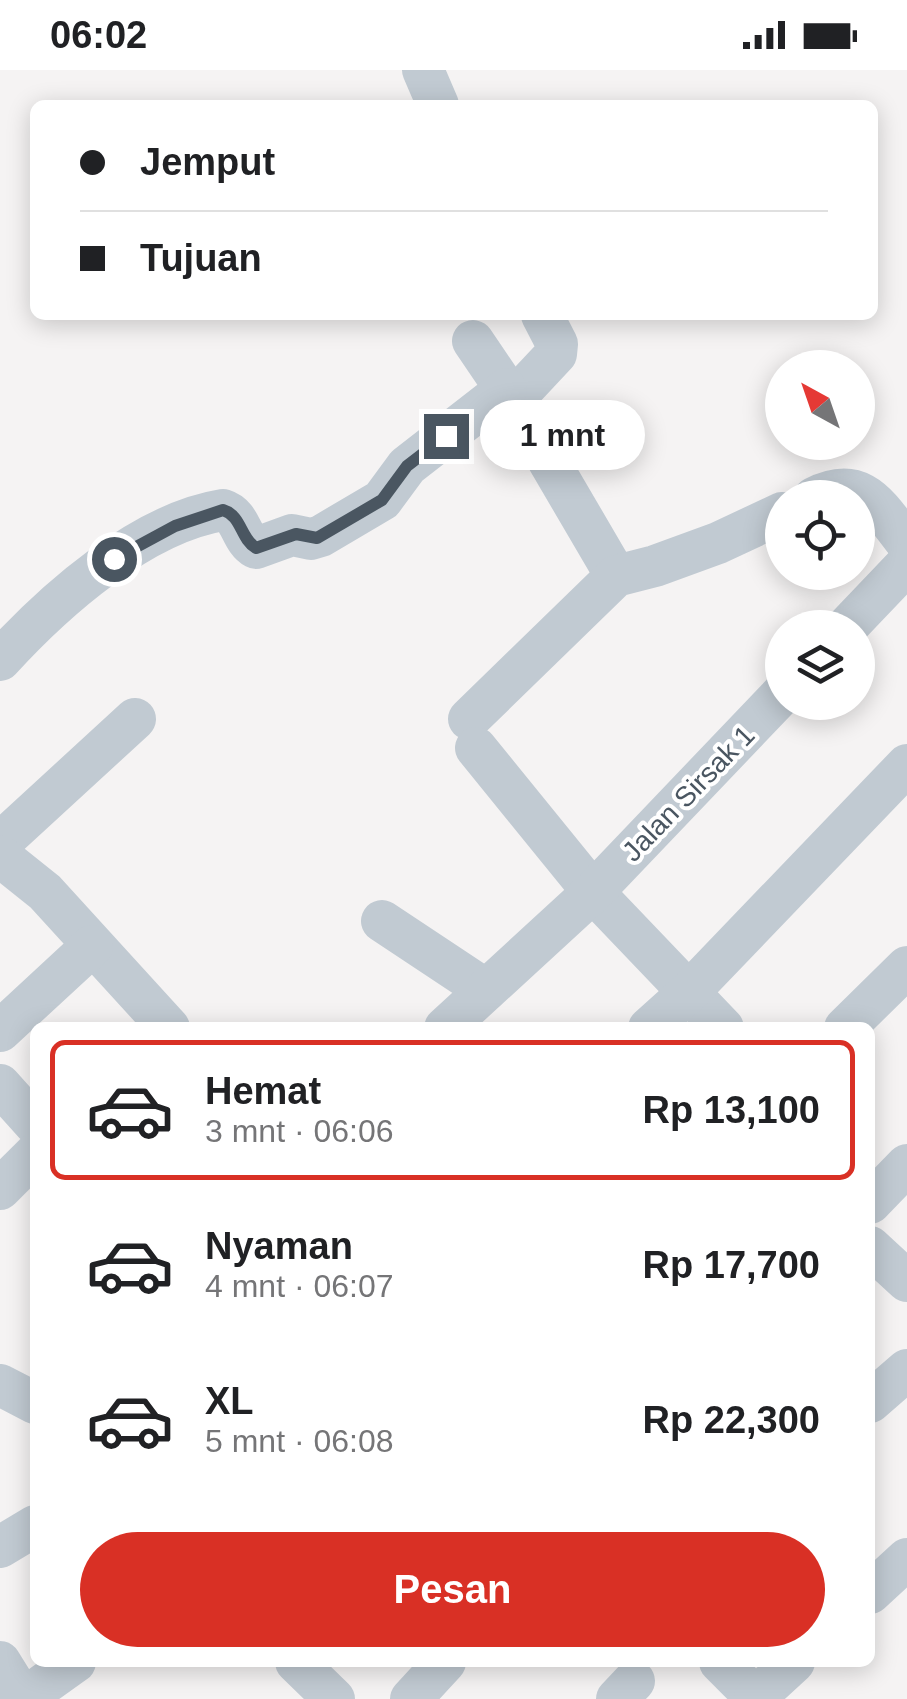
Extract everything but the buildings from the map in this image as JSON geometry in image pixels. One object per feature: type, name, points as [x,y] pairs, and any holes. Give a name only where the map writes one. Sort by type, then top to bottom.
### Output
[{"type":"street","points":[[422,70],[436,100]]},
{"type":"street","points":[[0,660],[62,597],[114,559],[175,526],[223,510],[235,517],[248,542],[256,548],[292,535],[310,539],[321,536],[382,500],[407,466],[510,395],[556,354],[557,344],[545,320]]},
{"type":"street","points":[[474,341],[616,576]]},
{"type":"street","points":[[875,503],[907,543]]},
{"type":"street","points":[[717,1022],[593,892],[472,734],[616,576],[686,554],[765,520]]},
{"type":"street","points":[[863,610],[907,564]]},
{"type":"street","name":"Jalan Sirsak 1","points":[[451,1022],[593,892],[765,712]]},
{"type":"street","points":[[0,843],[135,719]]},
{"type":"street","points":[[656,1022],[907,765]]},
{"type":"street","points":[[0,856],[45,892],[163,1022]]},
{"type":"street","points":[[382,921],[486,990]]},
{"type":"street","points":[[0,1031],[92,946]]},
{"type":"street","points":[[851,1022],[907,967]]},
{"type":"street","points":[[0,1084],[30,1118]]},
{"type":"street","points":[[0,1189],[30,1159]]},
{"type":"street","points":[[875,1252],[907,1281]]},
{"type":"street","points":[[875,1398],[907,1370]]},
{"type":"street","points":[[0,1385],[30,1400]]},
{"type":"street","points":[[0,1546],[30,1529]]},
{"type":"street","points":[[875,1588],[907,1559]]},
{"type":"street","points":[[0,1662],[23,1699],[68,1667]]},
{"type":"street","points":[[301,1667],[334,1699]]},
{"type":"street","points":[[411,1699],[440,1667]]},
{"type":"street","points":[[725,1667],[756,1698],[789,1667]]},
{"type":"route","points":[[114,559],[175,526],[223,510],[235,517],[248,542],[256,548],[296,534],[317,538],[382,500],[407,466],[446,436]]}]
